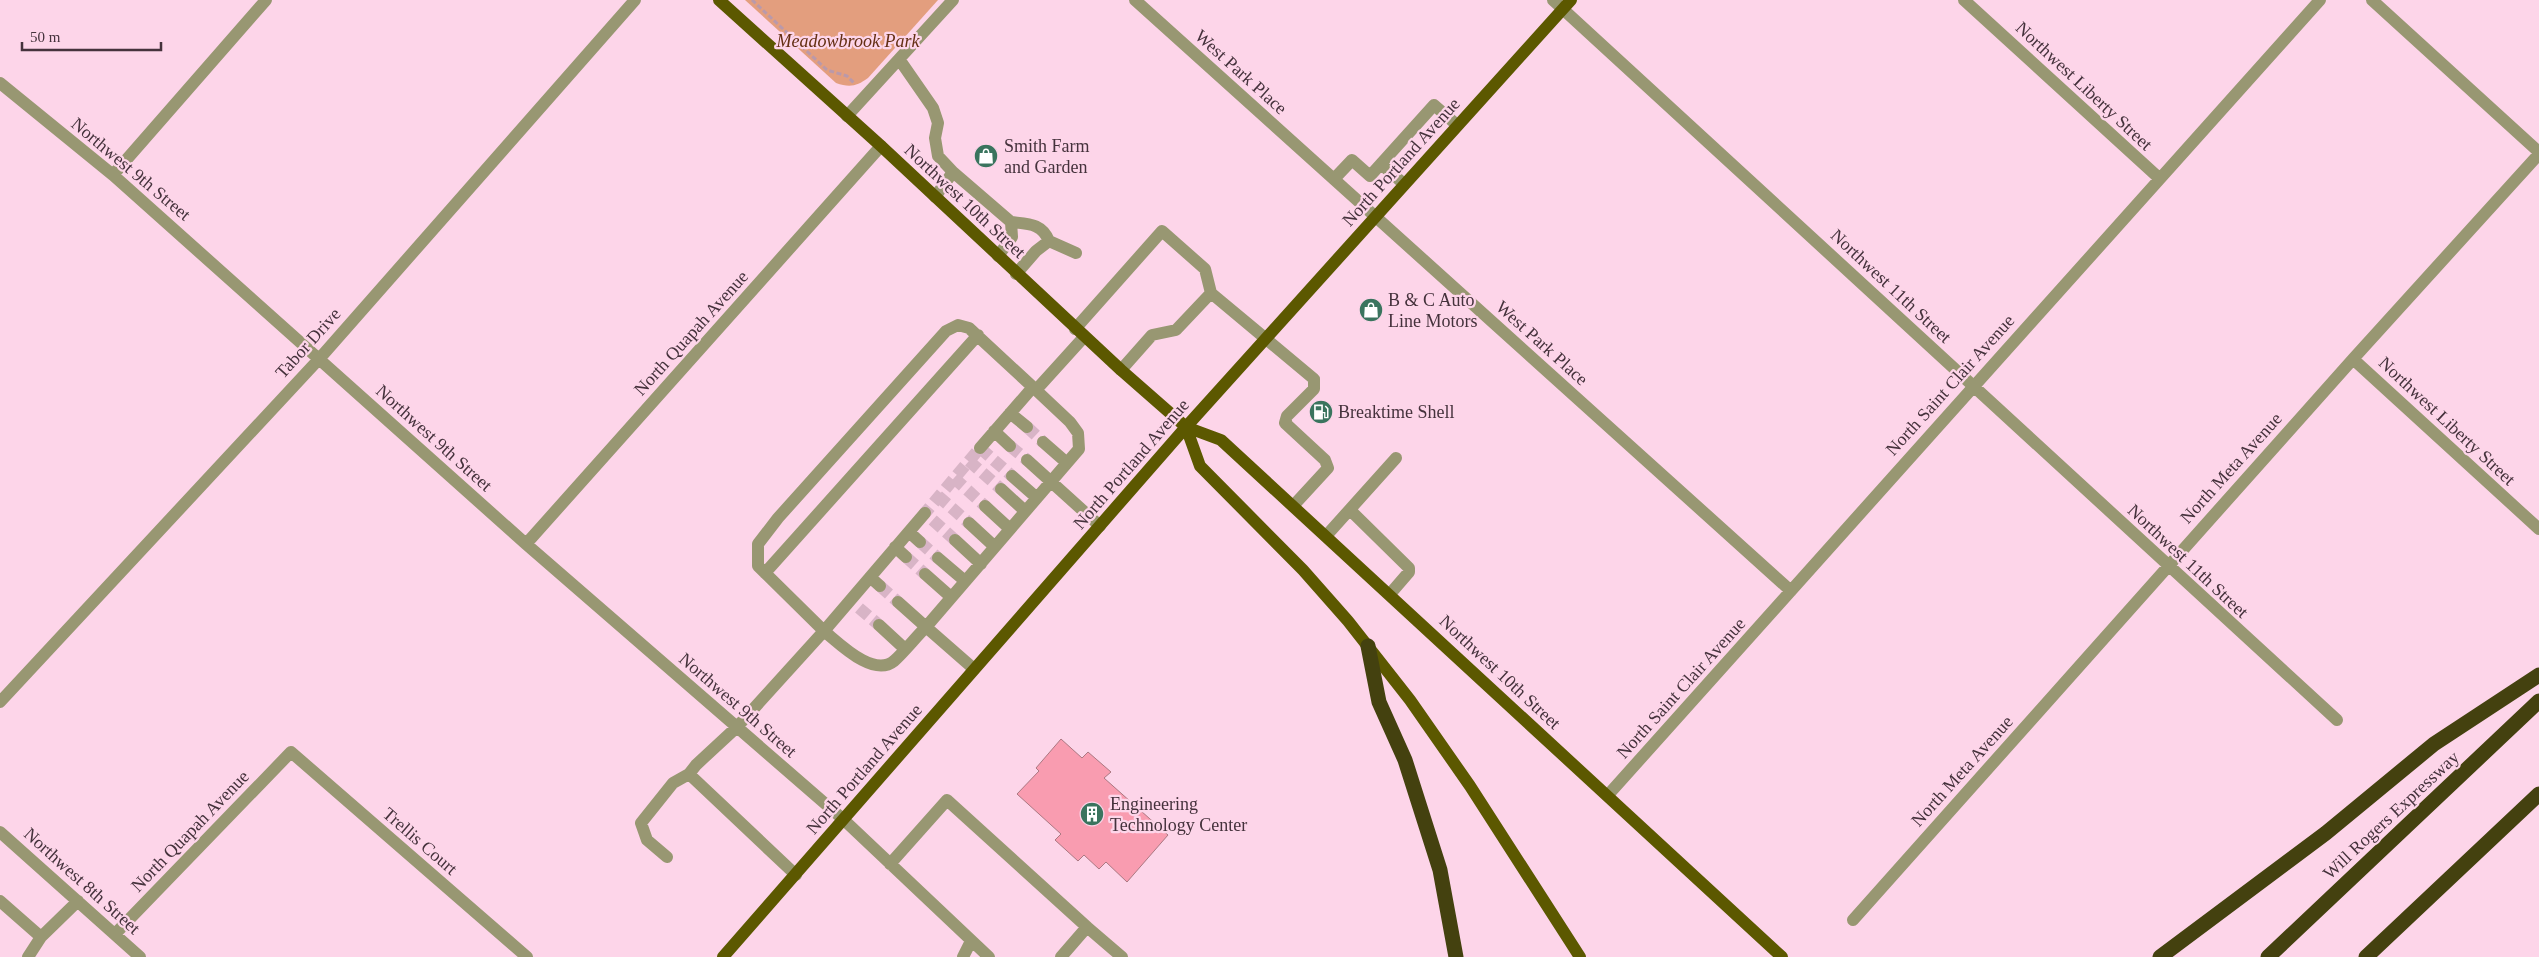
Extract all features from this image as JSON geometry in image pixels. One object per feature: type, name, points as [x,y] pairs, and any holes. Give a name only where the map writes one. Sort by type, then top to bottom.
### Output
[{"type":"highway","points":[[1368,646],[1379,702],[1405,760],[1440,870],[1456,957]]},
{"type":"highway","points":[[2160,957],[2326,833],[2434,744],[2539,675]]},
{"type":"highway","name":"Will Rogers Expressway","points":[[2268,957],[2539,701]]},
{"type":"highway","points":[[2366,957],[2539,794]]},
{"type":"main road","name":"Northwest 10th Street","points":[[719,0],[881,146],[1080,333],[1186,427],[1221,440],[1782,957]]},
{"type":"main road","name":"North Portland Avenue","points":[[723,957],[1186,427],[1457,126],[1563,3]]},
{"type":"main road","name":"Northwest 10th Street","points":[[1186,427],[1200,466],[1303,570],[1368,646],[1433,731],[1580,957]]},
{"type":"street","points":[[113,175],[266,0]]},
{"type":"street","name":"Tabor Drive","points":[[0,702],[320,358],[635,0]]},
{"type":"street","points":[[847,116],[953,0]]},
{"type":"street","name":"West Park Place","points":[[1135,0],[1791,591]]},
{"type":"street","name":"Northwest Liberty Street","points":[[1964,0],[2158,178]]},
{"type":"street","name":"North Saint Clair Avenue","points":[[1608,795],[2158,178],[2320,0]]},
{"type":"street","points":[[2372,0],[2539,153]]},
{"type":"street","name":"Northwest 11th Street","points":[[1563,3],[1973,386],[2337,720]]},
{"type":"street","points":[[898,59],[933,108],[938,123],[935,138],[938,156],[953,172],[1011,222],[1038,226],[1046,232],[1049,241],[1076,254]]},
{"type":"street","name":"Northwest 9th Street","points":[[0,83],[113,175],[526,544],[844,820],[989,957]]},
{"type":"street","points":[[1334,179],[1352,160],[1370,176],[1434,105],[1457,126]]},
{"type":"street","name":"North Quapah Avenue","points":[[526,544],[881,146]]},
{"type":"street","name":"North Meta Avenue","points":[[1853,920],[2539,153]]},
{"type":"street","points":[[1381,164],[1404,184]]},
{"type":"street","points":[[935,197],[953,172]]},
{"type":"street","points":[[998,256],[1012,237],[1011,222]]},
{"type":"street","points":[[980,448],[1010,413],[1034,389],[1162,231],[1205,269],[1211,293],[1267,337],[1314,379],[1314,389],[1287,416],[1284,423],[1325,460],[1328,468],[1293,506]]},
{"type":"street","points":[[1016,274],[1036,251],[1049,241]]},
{"type":"street","points":[[1121,370],[1152,335],[1176,330],[1211,293]]},
{"type":"street","points":[[958,325],[969,328],[978,335],[1070,422],[1078,433],[1079,449],[926,627],[892,663],[878,666],[862,661],[824,630],[758,566],[758,544],[778,518],[912,366],[946,331],[958,325]]},
{"type":"street","points":[[765,573],[978,335]]},
{"type":"street","name":"Northwest Liberty Street","points":[[2353,359],[2539,529]]},
{"type":"street","points":[[1010,413],[1027,427]]},
{"type":"street","points":[[994,431],[1010,446]]},
{"type":"street","points":[[1043,442],[1067,463]]},
{"type":"street","points":[[1326,536],[1396,458]]},
{"type":"street","points":[[1027,460],[1100,526]]},
{"type":"street","points":[[1012,476],[1037,498]]},
{"type":"street","points":[[1001,490],[1025,512]]},
{"type":"street","points":[[985,506],[1010,529]]},
{"type":"street","points":[[1350,510],[1409,568],[1409,572],[1390,594]]},
{"type":"street","points":[[667,857],[647,840],[641,823],[673,783],[689,774],[696,764],[737,727],[824,630],[854,604],[870,577],[925,513]]},
{"type":"street","points":[[969,523],[995,547]]},
{"type":"street","points":[[909,532],[920,542]]},
{"type":"street","points":[[955,540],[980,564]]},
{"type":"street","points":[[895,547],[906,557]]},
{"type":"street","points":[[938,558],[965,581]]},
{"type":"street","points":[[925,574],[951,597]]},
{"type":"street","points":[[870,577],[880,586]]},
{"type":"street","points":[[898,602],[974,669]]},
{"type":"street","points":[[879,625],[905,649]]},
{"type":"street","name":"North Quapah Avenue","points":[[115,934],[291,752]]},
{"type":"street","name":"Trellis Court","points":[[291,752],[527,957]]},
{"type":"street","points":[[689,774],[796,875]]},
{"type":"street","points":[[890,864],[947,800],[1122,957]]},
{"type":"street","name":"Northwest 8th Street","points":[[0,832],[140,957]]},
{"type":"street","points":[[0,901],[41,937]]},
{"type":"street","points":[[28,957],[41,937],[78,901]]},
{"type":"street","points":[[1061,957],[1088,927]]},
{"type":"street","points":[[962,957],[971,941]]},
{"type":"path","points":[[752,0],[827,70],[847,76],[866,95]]},
{"type":"green space","name":"Meadowbrook Park","points":[[745,0],[938,0],[868,78],[860,83],[849,86],[836,83]]},
{"type":"building","name":"Engineering Technology Center","points":[[1061,739],[1082,758],[1088,752],[1111,772],[1104,778],[1168,835],[1127,882],[1106,862],[1099,869],[1084,855],[1078,861],[1055,840],[1061,834],[1017,794],[1039,771],[1036,768]]},
{"type":"tunnel","points":[[1027,427],[1043,442]]},
{"type":"tunnel","points":[[1010,446],[1027,460]]},
{"type":"tunnel","points":[[955,540],[925,513],[980,448],[1012,476]]},
{"type":"tunnel","points":[[969,461],[1001,489]]},
{"type":"tunnel","points":[[954,478],[985,506]]},
{"type":"tunnel","points":[[938,496],[969,523]]},
{"type":"tunnel","points":[[920,542],[938,558]]},
{"type":"tunnel","points":[[906,557],[925,574]]},
{"type":"tunnel","points":[[880,586],[898,602]]},
{"type":"tunnel","points":[[859,608],[879,625]]},
{"type":"place","name":"Smith Farm and Garden","points":[[986,156]]},
{"type":"place","name":"B & C Auto Line Motors","points":[[1371,310]]},
{"type":"place","name":"Breaktime Shell","points":[[1321,412]]},
{"type":"place","name":"Engineering Technology Center","points":[[1092,814]]}]
